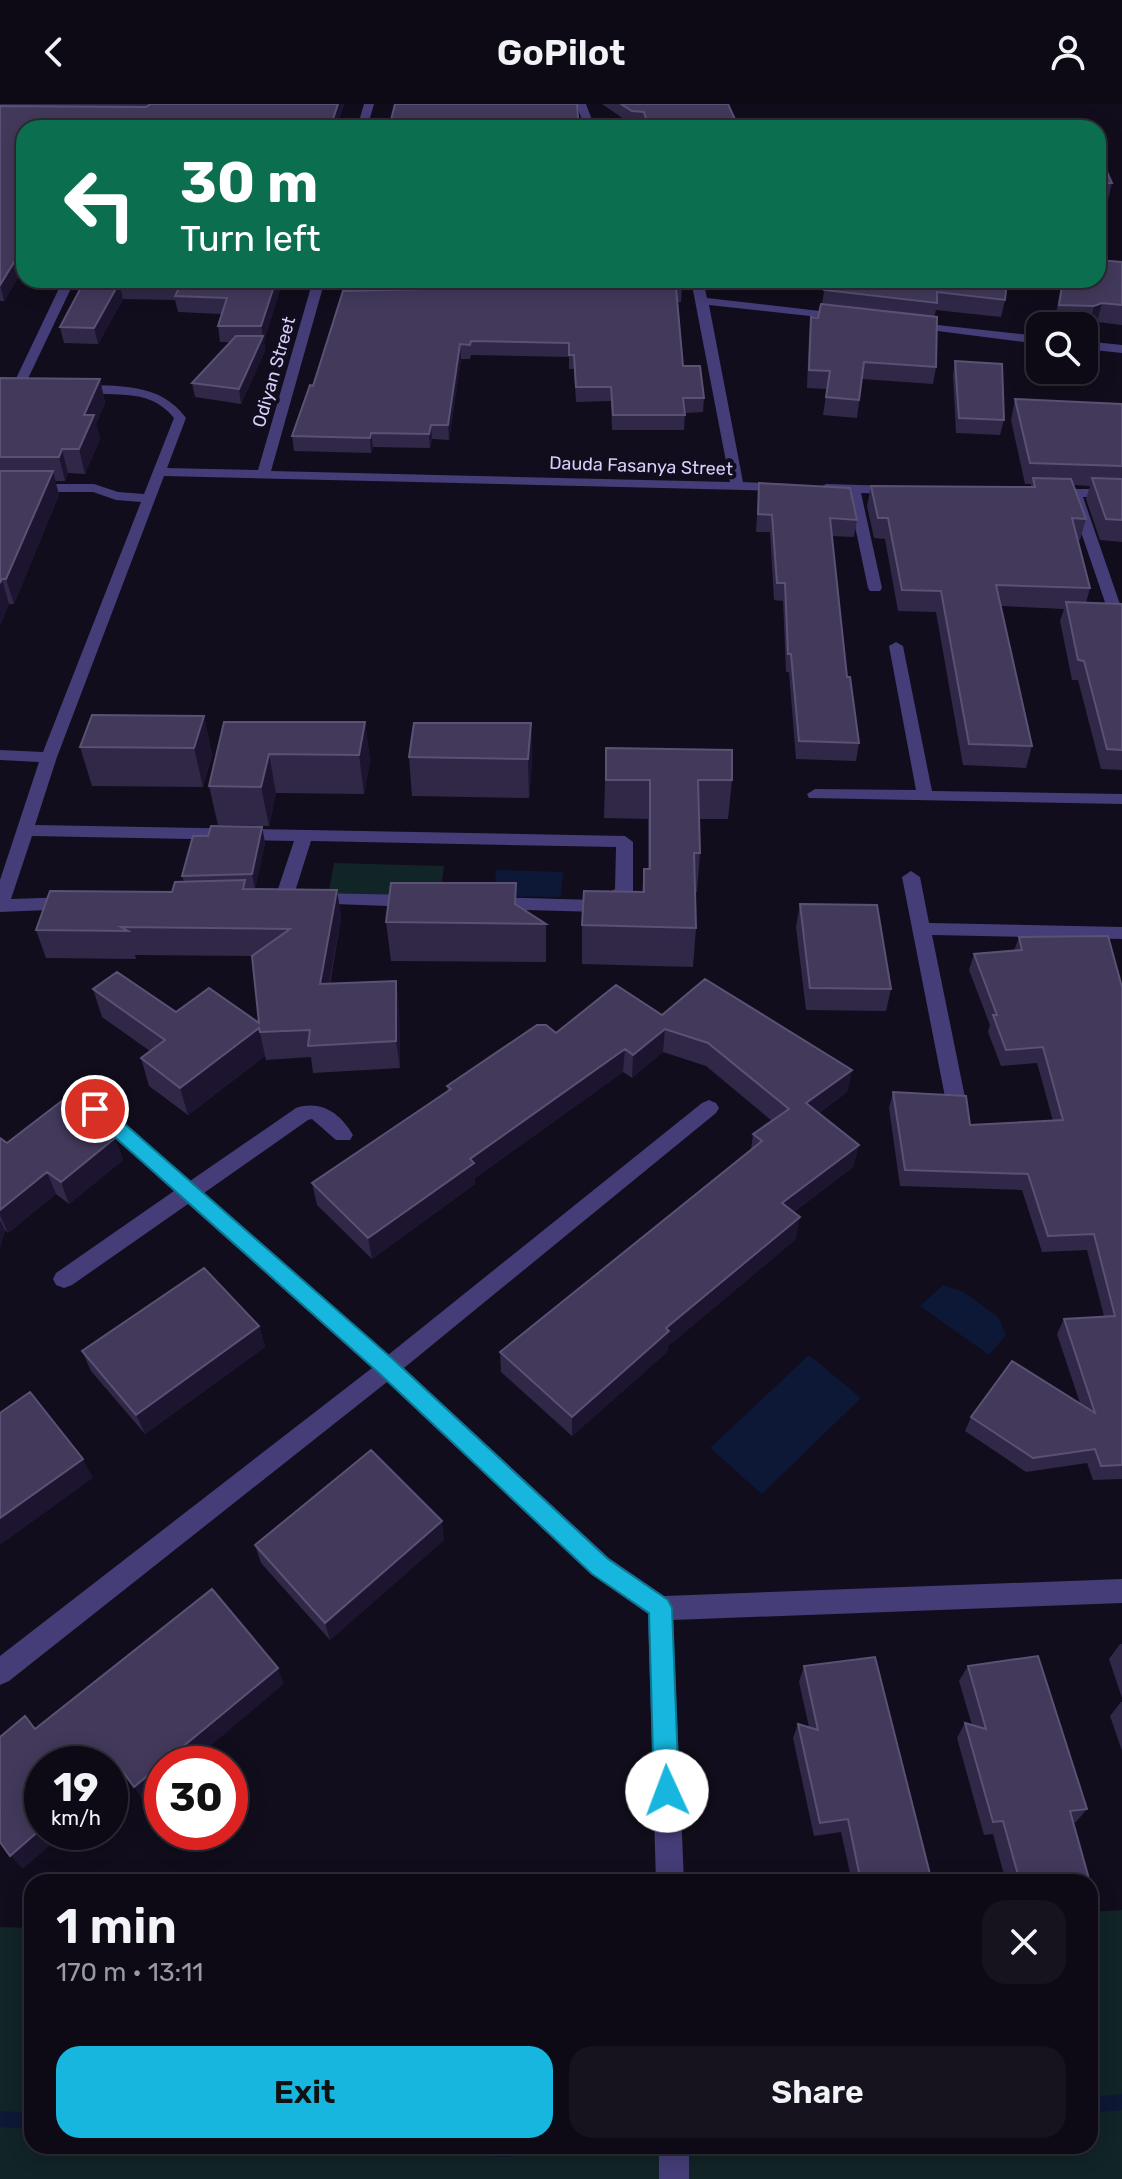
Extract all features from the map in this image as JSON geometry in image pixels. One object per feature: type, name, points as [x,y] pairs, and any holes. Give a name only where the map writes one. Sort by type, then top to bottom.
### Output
[{"type":"street","points":[[0,389],[23,389],[66,288]]},
{"type":"street","name":"Odiyan Street","points":[[264,473],[317,288]]},
{"type":"street","points":[[699,288],[737,486]]},
{"type":"street","points":[[703,301],[860,319]]},
{"type":"street","points":[[903,324],[1026,338]]},
{"type":"street","points":[[1098,346],[1122,349]]},
{"type":"street","points":[[57,389],[127,390],[172,404],[180,418],[49,757],[0,905],[95,903]]},
{"type":"street","name":"Dauda Fasanya Street","points":[[159,472],[901,490]]},
{"type":"street","points":[[0,488],[94,488],[116,496],[150,499]]},
{"type":"street","points":[[854,489],[875,588]]},
{"type":"street","points":[[1043,493],[1122,493]]},
{"type":"street","points":[[1074,493],[1116,614]]},
{"type":"street","points":[[896,646],[925,796]]},
{"type":"street","points":[[0,755],[49,757]]},
{"type":"street","points":[[815,794],[1122,799]]},
{"type":"street","points":[[25,830],[625,842],[624,895],[622,893],[599,906],[473,903]]},
{"type":"street","points":[[304,836],[276,898],[426,902]]},
{"type":"street","points":[[911,877],[956,1102]]},
{"type":"street","points":[[922,929],[1122,933]]},
{"type":"street","points":[[0,1672],[388,1368],[709,1108]]},
{"type":"street","points":[[95,1109],[388,1368],[600,1566],[660,1608],[1122,1591]]},
{"type":"street","points":[[64,1279],[309,1110],[316,1111],[343,1135]]},
{"type":"street","points":[[660,1608],[670,1874]]},
{"type":"street","points":[[674,2154],[674,2179]]},
{"type":"green space","points":[[334,863],[444,866],[439,904],[327,901]]},
{"type":"green space","points":[[1122,1910],[1122,2179],[0,2179],[0,1927],[24,1928],[24,2154],[1098,2154],[1098,1912]]},
{"type":"water","points":[[496,870],[563,872],[561,897],[494,896]]},
{"type":"water","points":[[943,1285],[964,1292],[998,1317],[1006,1335],[989,1355],[920,1306]]},
{"type":"water","points":[[809,1355],[861,1398],[762,1494],[710,1448]]},
{"type":"building","points":[[151,104],[338,104],[333,120],[16,120],[16,259],[0,285],[0,106],[146,107]]},
{"type":"building","points":[[395,104],[577,104],[578,120],[391,120]]},
{"type":"building","points":[[621,104],[728,104],[735,120],[646,120],[644,112],[632,111]]},
{"type":"building","points":[[1106,261],[1122,262],[1122,305],[1059,305],[1062,288],[1106,288]]},
{"type":"building","points":[[81,288],[116,288],[94,328],[60,327]]},
{"type":"building","points":[[179,288],[273,288],[261,326],[218,326],[227,298],[175,296]]},
{"type":"building","points":[[676,288],[683,366],[700,366],[704,398],[683,398],[685,415],[613,415],[611,387],[576,387],[574,355],[569,355],[569,343],[471,341],[470,345],[460,344],[448,425],[431,425],[429,434],[371,433],[370,438],[292,436],[310,385],[313,386],[343,291]]},
{"type":"building","points":[[1006,288],[1005,300],[937,292],[937,303],[824,290]]},
{"type":"building","points":[[821,304],[937,317],[936,367],[864,362],[859,400],[826,397],[830,371],[809,370],[811,317],[818,318]]},
{"type":"building","points":[[236,336],[263,336],[239,389],[192,383]]},
{"type":"building","points":[[955,361],[1002,364],[1004,420],[959,418]]},
{"type":"building","points":[[0,378],[100,379],[84,415],[94,415],[79,449],[62,449],[59,457],[0,457]]},
{"type":"building","points":[[1015,399],[1122,404],[1122,466],[1030,463]]},
{"type":"building","points":[[0,471],[53,471],[6,579],[0,583]]},
{"type":"building","points":[[1033,478],[1071,479],[1086,519],[1072,518],[1090,588],[996,585],[1032,746],[969,744],[941,591],[902,590],[888,518],[878,518],[871,486],[1035,487]]},
{"type":"building","points":[[1092,478],[1122,479],[1122,520],[1106,519]]},
{"type":"building","points":[[759,483],[850,488],[857,520],[830,518],[847,677],[850,677],[859,743],[799,741],[791,654],[788,654],[785,583],[777,583],[772,515],[758,514]]},
{"type":"building","points":[[1066,602],[1122,604],[1122,750],[1107,749],[1084,661],[1078,660]]},
{"type":"building","points":[[92,715],[204,716],[194,748],[80,747]]},
{"type":"building","points":[[224,722],[365,722],[359,755],[269,754],[261,787],[209,786]]},
{"type":"building","points":[[414,723],[531,723],[528,759],[409,757]]},
{"type":"building","points":[[606,748],[732,750],[732,780],[698,780],[700,853],[694,853],[696,928],[582,925],[584,891],[644,892],[644,869],[650,869],[650,780],[606,780]]},
{"type":"building","points":[[211,826],[262,827],[252,874],[182,876],[193,836],[208,836]]},
{"type":"building","points":[[245,880],[243,889],[337,890],[320,984],[396,981],[396,1041],[308,1046],[310,1030],[260,1032],[259,1028],[180,1088],[141,1058],[165,1040],[93,989],[117,972],[176,1012],[209,988],[259,1023],[252,956],[290,929],[121,927],[128,931],[36,930],[50,891],[172,892],[175,882]]},
{"type":"building","points":[[391,883],[516,883],[515,904],[546,924],[386,922]]},
{"type":"building","points":[[800,904],[877,905],[891,989],[810,988]]},
{"type":"building","points":[[1108,936],[1122,987],[1122,1465],[1101,1466],[1095,1449],[1033,1458],[971,1417],[1012,1361],[1095,1413],[1064,1319],[1115,1316],[1094,1234],[1048,1236],[1028,1174],[905,1170],[893,1092],[966,1096],[970,1125],[1063,1120],[1043,1047],[1006,1050],[993,1015],[997,1015],[974,954],[1022,950],[1019,937]]},
{"type":"building","points":[[705,979],[852,1070],[806,1103],[859,1145],[782,1203],[800,1217],[666,1328],[669,1331],[572,1417],[500,1352],[762,1141],[753,1134],[789,1109],[708,1043],[665,1029],[633,1055],[625,1049],[470,1159],[474,1163],[368,1238],[312,1183],[451,1089],[447,1086],[537,1025],[546,1025],[556,1033],[616,985],[662,1015]]},
{"type":"building","points":[[63,1100],[115,1138],[61,1182],[47,1172],[0,1210],[0,1138],[7,1143]]},
{"type":"building","points":[[204,1268],[259,1326],[136,1415],[82,1351]]},
{"type":"building","points":[[30,1392],[83,1459],[0,1518],[0,1413]]},
{"type":"building","points":[[371,1450],[442,1521],[325,1623],[255,1545]]},
{"type":"building","points":[[212,1589],[278,1668],[184,1746],[144,1746],[144,1779],[134,1787],[128,1779],[128,1746],[24,1746],[24,1844],[10,1856],[0,1842],[0,1737],[25,1716],[35,1729]]},
{"type":"building","points":[[1038,1656],[1087,1809],[1070,1811],[1088,1874],[1018,1874],[1003,1821],[993,1822],[965,1723],[986,1729],[968,1666]]},
{"type":"building","points":[[875,1657],[930,1874],[859,1874],[848,1819],[820,1823],[798,1724],[818,1730],[804,1666]]},
{"type":"waterway","points":[[1098,2104],[1122,2102]]},
{"type":"waterway","points":[[0,2119],[24,2120]]},
{"type":"route","points":[[95,1109],[388,1368],[600,1566],[660,1608],[667,1791]]}]
